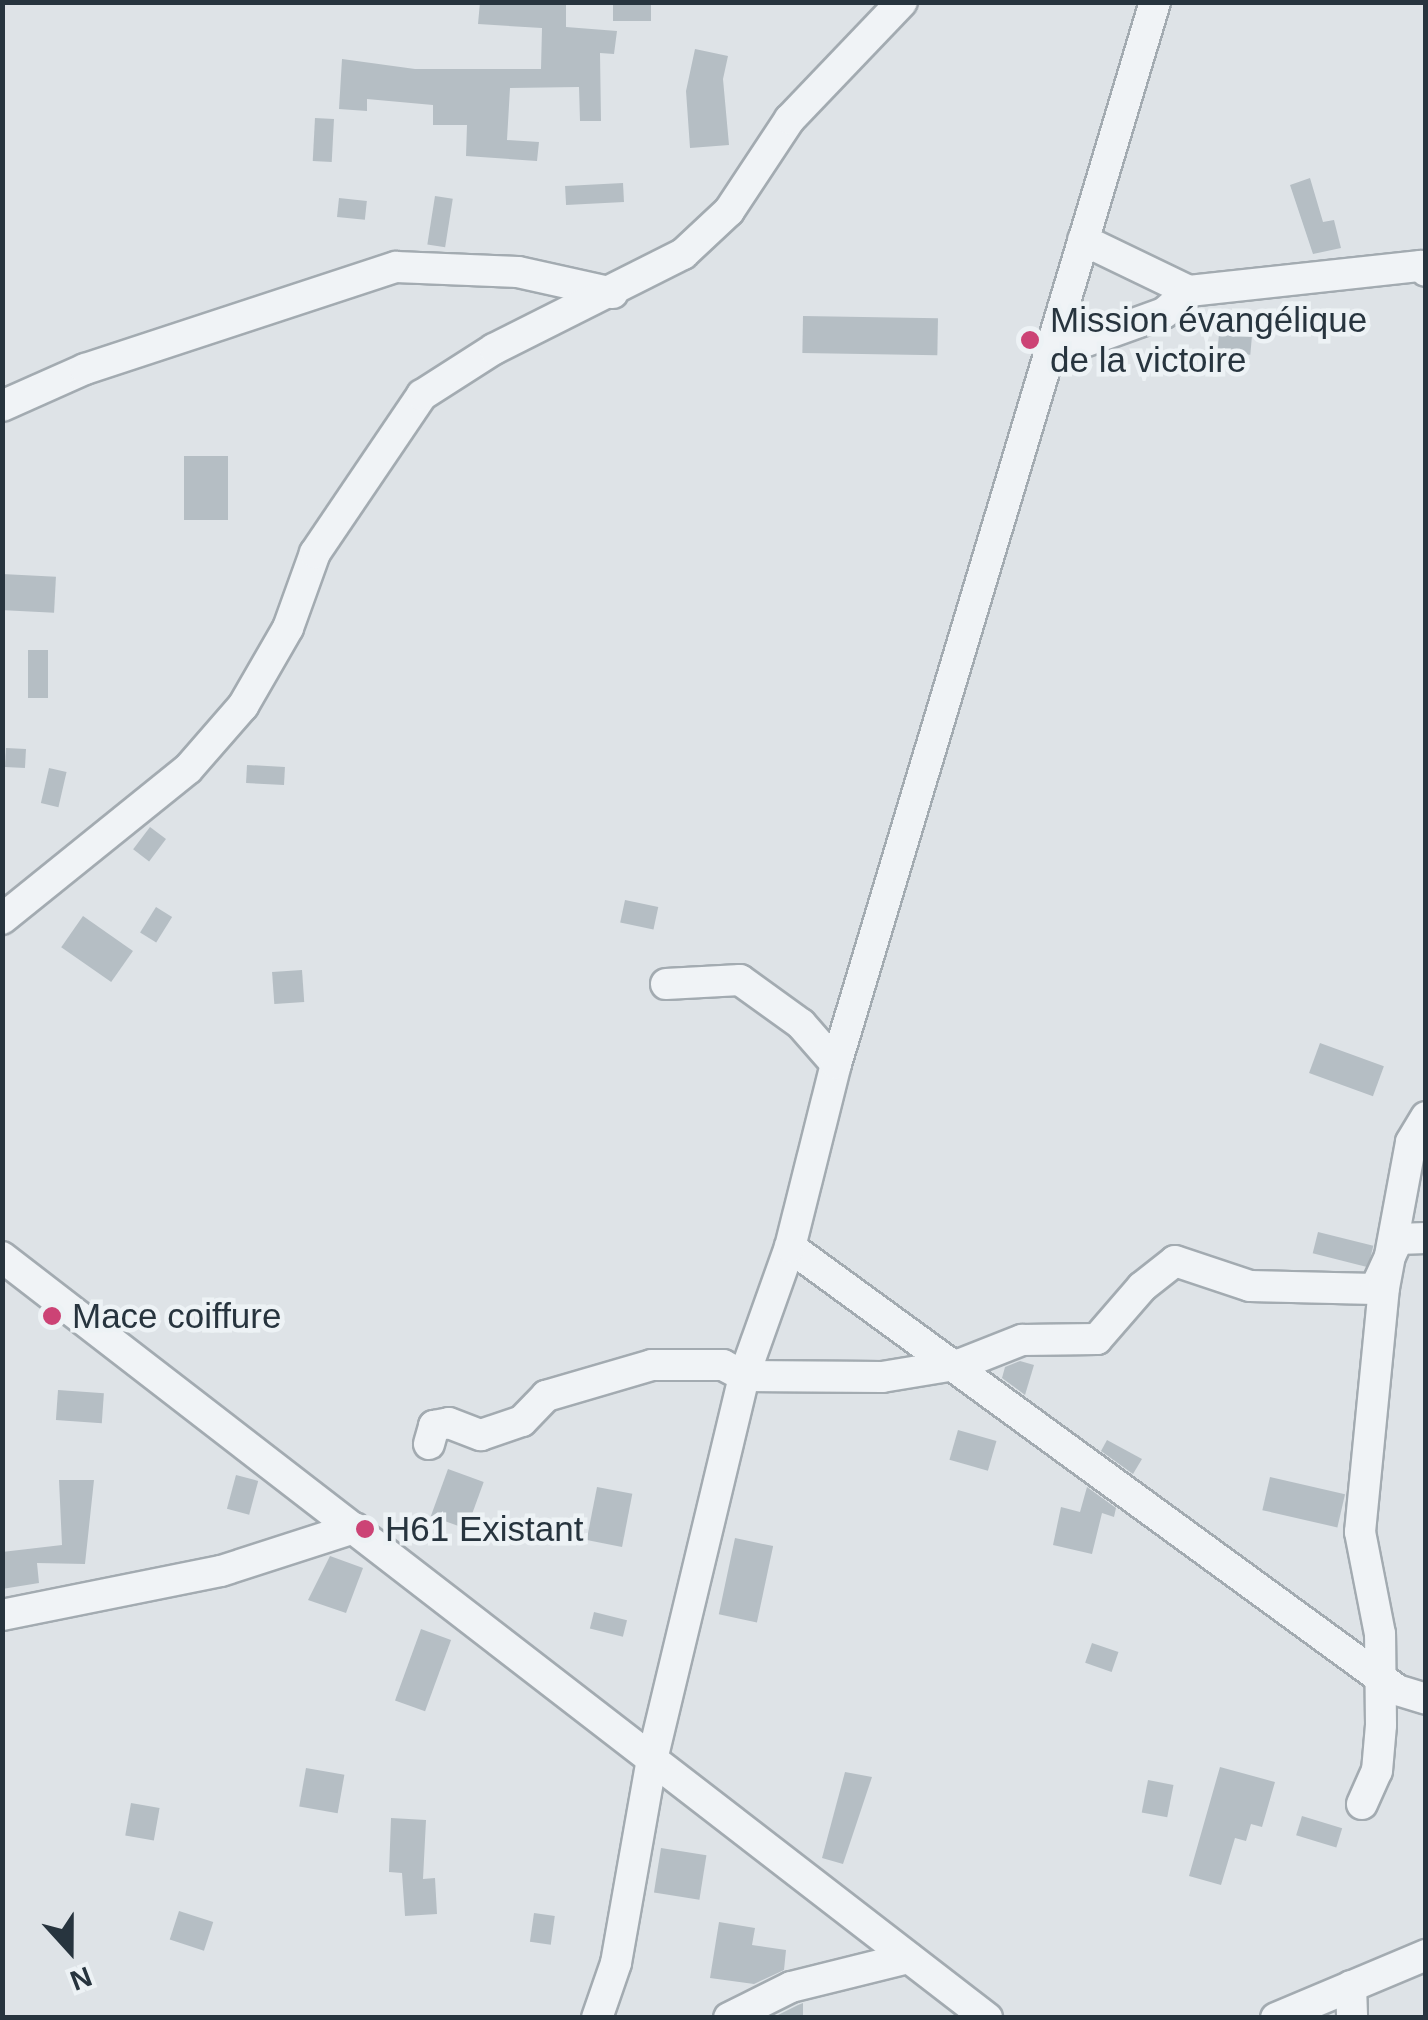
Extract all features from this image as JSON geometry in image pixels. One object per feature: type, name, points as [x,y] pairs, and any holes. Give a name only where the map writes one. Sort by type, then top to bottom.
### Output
[{"type":"street","points":[[2,919],[188,769],[243,706],[288,628],[314,553],[422,394],[521,334],[613,293],[683,254],[729,211],[790,119],[902,2]]},
{"type":"street","points":[[597,2018],[616,1962],[651,1764],[739,1366],[790,1248],[836,1064],[1156,2]]},
{"type":"street","points":[[1083,240],[1190,292],[1421,266],[1426,271]]},
{"type":"street","points":[[2,406],[85,369],[396,266],[518,272],[613,293]]},
{"type":"street","points":[[1048,355],[1164,313],[1190,292]]},
{"type":"street","points":[[666,984],[740,980],[801,1024],[836,1064]]},
{"type":"street","points":[[1362,1804],[1378,1771],[1380,1634],[1360,1532],[1384,1288],[1412,1238],[1411,1142],[1426,1116]]},
{"type":"street","points":[[429,1444],[434,1426],[449,1423],[481,1435],[522,1421],[546,1396],[652,1365],[739,1366],[882,1376],[940,1363],[961,1364],[1022,1340],[1097,1340],[1142,1287],[1175,1261],[1250,1286],[1374,1290],[1412,1238]]},
{"type":"street","points":[[790,1248],[940,1363],[1378,1671],[1397,1690],[1426,1700]]},
{"type":"street","points":[[2,1257],[354,1528],[651,1764],[987,2018]]},
{"type":"street","points":[[2,1615],[222,1571],[354,1528]]},
{"type":"street","points":[[1276,2018],[1426,1955]]},
{"type":"street","points":[[729,2018],[791,1987],[908,1958]]},
{"type":"street","points":[[1351,1986],[1352,2018]]},
{"type":"building","points":[[480,2],[566,2],[566,27],[617,31],[614,54],[600,53],[601,121],[580,121],[579,87],[510,88],[507,140],[539,142],[537,161],[466,156],[467,125],[433,125],[433,105],[367,99],[367,111],[339,109],[342,59],[415,69],[541,69],[542,28],[478,24]]},
{"type":"building","points":[[613,2],[651,2],[651,21],[613,21]]},
{"type":"building","points":[[695,49],[728,56],[723,79],[729,145],[690,148],[686,91]]},
{"type":"building","points":[[315,118],[334,119],[332,162],[313,161]]},
{"type":"building","points":[[1310,178],[1323,222],[1334,220],[1341,248],[1313,254],[1290,185]]},
{"type":"building","points":[[623,183],[624,202],[566,205],[565,186]]},
{"type":"building","points":[[435,196],[453,199],[445,247],[427,244]]},
{"type":"building","points":[[339,198],[367,201],[365,220],[337,217]]},
{"type":"building","points":[[803,316],[938,318],[937,355],[802,353]]},
{"type":"building","points":[[1219,334],[1252,337],[1250,355],[1217,352]]},
{"type":"building","points":[[184,456],[228,456],[228,520],[184,520]]},
{"type":"building","points":[[2,574],[56,577],[54,613],[2,610]]},
{"type":"building","points":[[28,650],[48,650],[48,698],[28,698]]},
{"type":"building","points":[[6,748],[26,749],[25,768],[5,767]]},
{"type":"building","points":[[247,765],[285,767],[284,785],[246,783]]},
{"type":"building","points":[[49,768],[67,772],[58,807],[41,803]]},
{"type":"building","points":[[150,827],[166,839],[149,861],[133,849]]},
{"type":"building","points":[[625,900],[658,907],[653,930],[620,922]]},
{"type":"building","points":[[156,907],[172,917],[156,943],[140,932]]},
{"type":"building","points":[[83,916],[133,951],[111,982],[61,947]]},
{"type":"building","points":[[302,970],[304,1002],[274,1004],[272,972]]},
{"type":"building","points":[[1320,1043],[1384,1066],[1373,1096],[1309,1073]]},
{"type":"building","points":[[1318,1232],[1373,1246],[1368,1267],[1313,1253]]},
{"type":"building","points":[[1020,1361],[1034,1365],[1025,1395],[1002,1378],[1005,1367]]},
{"type":"building","points":[[58,1390],[104,1393],[102,1423],[56,1420]]},
{"type":"building","points":[[958,1430],[996,1441],[988,1471],[949,1460]]},
{"type":"building","points":[[1107,1440],[1142,1459],[1133,1474],[1101,1451]]},
{"type":"building","points":[[448,1469],[484,1482],[467,1529],[431,1516]]},
{"type":"building","points":[[236,1475],[258,1481],[249,1515],[227,1509]]},
{"type":"building","points":[[1270,1477],[1345,1494],[1337,1527],[1262,1510]]},
{"type":"building","points":[[59,1480],[94,1480],[85,1564],[37,1563],[39,1583],[2,1589],[2,1552],[62,1545]]},
{"type":"building","points":[[597,1487],[632,1494],[622,1547],[587,1540]]},
{"type":"building","points":[[1087,1487],[1116,1508],[1114,1517],[1102,1513],[1092,1554],[1053,1545],[1061,1507],[1080,1512]]},
{"type":"building","points":[[735,1538],[773,1546],[757,1622],[719,1614]]},
{"type":"building","points":[[330,1556],[363,1568],[346,1613],[308,1600]]},
{"type":"building","points":[[594,1612],[627,1620],[623,1637],[590,1628]]},
{"type":"building","points":[[421,1629],[451,1640],[425,1711],[395,1700]]},
{"type":"building","points":[[1092,1643],[1118,1652],[1112,1672],[1085,1663]]},
{"type":"building","points":[[1220,1767],[1275,1782],[1262,1827],[1251,1824],[1246,1841],[1235,1838],[1221,1885],[1189,1876]]},
{"type":"building","points":[[306,1768],[344,1775],[338,1813],[299,1806]]},
{"type":"building","points":[[845,1772],[872,1777],[843,1864],[822,1858]]},
{"type":"building","points":[[1148,1780],[1174,1785],[1167,1817],[1142,1812]]},
{"type":"building","points":[[131,1803],[160,1808],[154,1841],[125,1835]]},
{"type":"building","points":[[1302,1816],[1342,1828],[1336,1847],[1296,1835]]},
{"type":"building","points":[[391,1818],[426,1820],[423,1879],[435,1878],[437,1914],[405,1916],[402,1873],[389,1872]]},
{"type":"building","points":[[661,1848],[706,1855],[699,1900],[654,1892]]},
{"type":"building","points":[[179,1911],[213,1922],[204,1951],[170,1940]]},
{"type":"building","points":[[534,1913],[555,1916],[551,1945],[530,1942]]},
{"type":"building","points":[[719,1922],[755,1928],[752,1945],[786,1950],[784,1970],[754,1984],[710,1978]]},
{"type":"building","points":[[803,2003],[803,2018],[772,2018],[798,2005]]},
{"type":"place","name":"Mission évangélique de la victoire","points":[[1030,340]]},
{"type":"place","name":"Mace coiffure","points":[[52,1316]]},
{"type":"place","name":"H61 Existant","points":[[365,1529]]}]
